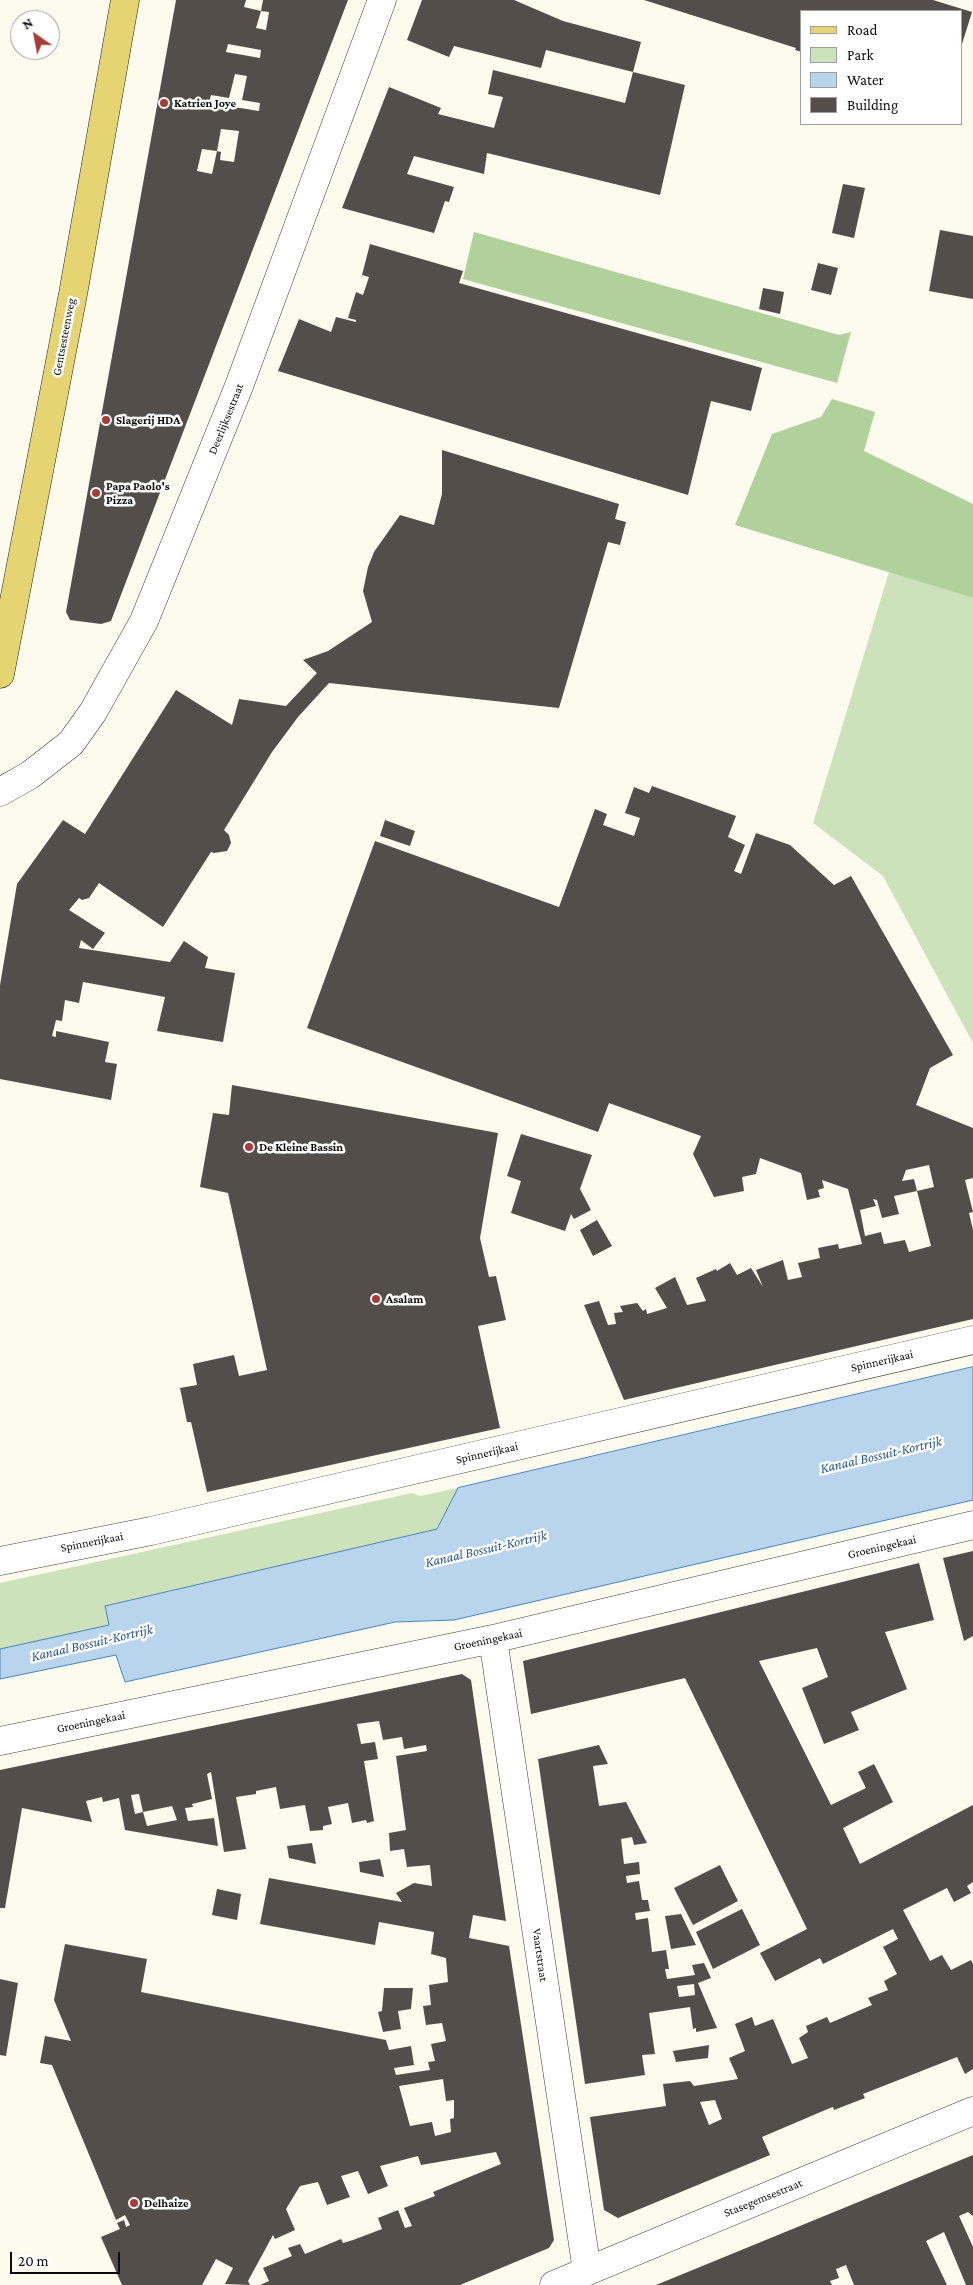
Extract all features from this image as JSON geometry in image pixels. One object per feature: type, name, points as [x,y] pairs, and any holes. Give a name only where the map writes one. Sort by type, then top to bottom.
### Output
[{"type":"main road","name":"Gentsesteenweg","points":[[0,674],[73,294],[125,0]]},
{"type":"street","name":"Deerlijksestraat","points":[[0,792],[38,770],[70,743],[93,712],[144,621],[239,386],[382,0]]},
{"type":"street","name":"Spinnerijkaai","points":[[0,1561],[151,1531],[973,1340]]},
{"type":"street","name":"Groeningekaai","points":[[0,1740],[493,1639],[973,1525]]},
{"type":"street","name":"Vaartstraat","points":[[493,1639],[587,2271]]},
{"type":"street","name":"Stasegemsestraat","points":[[554,2285],[973,2111]]},
{"type":"green space","points":[[474,232],[839,335],[851,332],[837,383],[463,279]]},
{"type":"green space","points":[[832,399],[875,412],[864,451],[973,504],[973,598],[735,525],[772,434],[821,417]]},
{"type":"green space","points":[[889,572],[973,598],[973,1043],[883,876],[813,823]]},
{"type":"green space","points":[[458,1488],[437,1529],[105,1606],[109,1625],[0,1649],[0,1583],[412,1493],[420,1496]]},
{"type":"water","name":"Kanaal Bossuit-Kortrijk","points":[[973,1367],[973,1500],[454,1620],[395,1622],[125,1682],[116,1655],[0,1679],[0,1649],[109,1625],[105,1606],[437,1529],[458,1488]]},
{"type":"building","points":[[176,0],[246,0],[244,7],[261,11],[263,0],[348,0],[111,621],[101,624],[70,620],[66,612]],"holes":[[[261,11],[269,12],[266,30],[256,28]],[[228,44],[261,50],[260,58],[226,52]],[[235,74],[247,76],[242,100],[260,103],[259,111],[209,103],[211,95],[229,98]],[[221,129],[239,131],[234,162],[220,160],[221,152],[217,151]],[[202,149],[217,151],[212,174],[197,171]]]},
{"type":"building","points":[[422,0],[514,0],[563,21],[641,42],[633,72],[546,50],[541,68],[454,46],[449,57],[407,40]]},
{"type":"building","points":[[644,0],[933,0],[972,12],[963,41],[963,10],[800,10],[800,51],[795,50],[796,48]]},
{"type":"building","points":[[493,70],[625,103],[633,72],[685,85],[660,195],[487,153],[484,174],[414,156],[407,174],[454,187],[449,202],[445,201],[434,233],[342,208],[389,87],[441,108],[438,114],[494,128],[503,97],[488,94]]},
{"type":"building","points":[[843,184],[865,188],[854,238],[832,233]]},
{"type":"building","points":[[940,230],[973,236],[973,299],[929,291]]},
{"type":"building","points":[[370,244],[463,271],[459,283],[762,368],[751,411],[711,401],[688,495],[278,371],[299,319],[331,332],[336,317],[356,322],[356,320],[348,318],[356,292],[363,295],[369,277],[362,275]]},
{"type":"building","points":[[818,263],[838,268],[831,295],[811,290]]},
{"type":"building","points":[[763,288],[784,292],[780,314],[759,309]]},
{"type":"building","points":[[442,450],[619,504],[615,519],[626,522],[620,545],[608,542],[559,708],[329,683],[298,717],[272,752],[224,830],[229,835],[231,843],[227,851],[211,852],[163,927],[99,883],[89,898],[82,900],[79,898],[69,910],[105,933],[93,949],[81,940],[79,948],[170,962],[184,941],[208,957],[205,968],[235,973],[223,1042],[157,1031],[165,997],[83,982],[79,1003],[65,1000],[62,1021],[56,1020],[52,1036],[56,1037],[56,1031],[109,1042],[105,1062],[117,1064],[111,1100],[0,1079],[0,985],[17,884],[63,820],[85,834],[176,690],[232,725],[239,699],[286,706],[317,673],[303,660],[328,651],[372,622],[363,591],[368,567],[374,552],[400,515],[434,525],[442,494]]},
{"type":"building","points":[[652,786],[736,816],[728,837],[745,845],[734,871],[741,874],[756,833],[790,845],[834,885],[851,876],[953,1055],[930,1068],[916,1105],[973,1128],[973,1178],[965,1180],[973,1212],[969,1213],[973,1230],[973,1319],[624,1400],[584,1305],[599,1301],[608,1325],[616,1324],[614,1313],[623,1312],[620,1306],[637,1303],[643,1311],[646,1309],[647,1314],[667,1308],[655,1288],[675,1277],[687,1305],[706,1301],[696,1278],[716,1269],[717,1271],[730,1263],[737,1275],[751,1268],[763,1287],[756,1270],[783,1260],[788,1280],[802,1277],[798,1263],[820,1258],[818,1248],[838,1244],[839,1249],[862,1244],[848,1189],[822,1180],[824,1188],[818,1190],[820,1197],[807,1200],[801,1173],[760,1158],[756,1174],[742,1177],[744,1191],[714,1197],[693,1154],[701,1136],[609,1103],[598,1132],[307,1028],[375,841],[559,907],[595,809],[607,814],[603,825],[634,836],[640,818],[625,813],[634,787],[649,793]],"holes":[[[929,1165],[934,1187],[917,1191],[914,1179],[902,1181],[906,1170]],[[917,1191],[931,1246],[909,1252],[905,1240],[884,1244],[881,1232],[865,1236],[860,1210],[876,1206],[873,1199],[877,1200],[882,1218],[899,1214],[894,1196]]]},
{"type":"building","points":[[385,820],[415,831],[410,846],[380,836]]},
{"type":"building","points":[[232,1085],[498,1133],[480,1238],[489,1277],[496,1276],[506,1320],[478,1326],[500,1428],[207,1492],[191,1422],[187,1422],[180,1388],[197,1385],[193,1364],[234,1355],[239,1376],[267,1370],[228,1193],[200,1187],[213,1113],[229,1115]]},
{"type":"building","points":[[521,1134],[592,1155],[580,1189],[591,1210],[574,1219],[571,1214],[565,1231],[511,1213],[521,1181],[507,1176]]},
{"type":"building","points":[[597,1220],[612,1246],[593,1256],[580,1230]]},
{"type":"building","points":[[973,1551],[973,1636],[964,1641],[943,1558]]},
{"type":"building","points":[[919,1563],[934,1620],[885,1632],[907,1689],[851,1712],[859,1730],[824,1744],[802,1688],[828,1677],[817,1648],[759,1661],[831,1805],[866,1788],[858,1772],[874,1764],[893,1802],[843,1828],[860,1864],[973,1805],[973,1882],[967,1886],[971,1893],[954,1902],[947,1888],[903,1910],[930,1961],[942,1955],[951,1970],[971,1960],[973,1964],[973,2069],[965,2074],[957,2057],[863,2094],[865,2098],[834,2110],[833,2107],[830,2108],[762,2137],[770,2155],[618,2218],[604,2210],[590,2117],[666,2106],[663,2084],[690,2081],[694,2086],[738,2079],[729,2058],[745,2051],[735,2024],[752,2017],[755,2026],[773,2019],[792,2064],[808,2058],[799,2038],[808,2032],[806,2026],[827,2017],[830,2023],[872,2005],[868,1998],[888,1990],[884,1981],[897,1974],[883,1947],[898,1939],[893,1929],[823,1964],[820,1958],[775,1981],[760,1953],[807,1929],[685,1678],[531,1714],[523,1661]],"holes":[[[715,2100],[722,2119],[709,2125],[700,2102]]]},
{"type":"building","points":[[462,1674],[471,1680],[506,1921],[473,1915],[469,1938],[509,1946],[554,2240],[549,2248],[460,2285],[260,2285],[269,2281],[263,2268],[292,2256],[288,2248],[300,2244],[305,2254],[341,2239],[343,2243],[353,2240],[382,2229],[378,2218],[398,2210],[405,2228],[412,2226],[404,2208],[435,2196],[433,2192],[501,2164],[496,2152],[421,2165],[418,2156],[380,2166],[388,2186],[368,2194],[358,2171],[341,2176],[350,2197],[327,2205],[318,2182],[300,2186],[286,2209],[295,2230],[275,2239],[273,2235],[248,2281],[250,2285],[225,2284],[233,2268],[216,2259],[202,2285],[122,2285],[101,2237],[120,2229],[117,2223],[124,2220],[126,2227],[130,2225],[125,2215],[116,2220],[52,2065],[40,2063],[45,2036],[71,2041],[54,2000],[65,1944],[147,1959],[141,1992],[386,2040],[389,2050],[411,2046],[414,2065],[394,2068],[396,2075],[430,2070],[428,2062],[435,2061],[431,2044],[446,2041],[442,2023],[426,2025],[423,2006],[431,2005],[429,1985],[448,1982],[446,1958],[431,1954],[434,1932],[379,1922],[375,1945],[260,1924],[269,1878],[402,1902],[396,1893],[414,1883],[432,1886],[430,1865],[407,1867],[404,1849],[390,1851],[389,1833],[406,1830],[396,1756],[427,1751],[426,1745],[404,1749],[402,1737],[383,1740],[379,1721],[357,1724],[361,1744],[375,1742],[378,1759],[364,1761],[374,1821],[367,1823],[366,1820],[352,1823],[348,1803],[328,1807],[332,1824],[323,1826],[323,1830],[310,1831],[305,1805],[280,1809],[276,1787],[256,1791],[256,1794],[236,1797],[246,1849],[224,1852],[211,1772],[207,1774],[212,1799],[192,1804],[193,1807],[185,1808],[188,1821],[214,1818],[218,1846],[125,1830],[119,1798],[103,1802],[102,1797],[86,1801],[92,1822],[22,1808],[5,1908],[0,1908],[0,1770]],"holes":[[[139,1794],[143,1812],[135,1814],[131,1795]],[[172,1806],[177,1820],[147,1826],[143,1812]],[[443,2079],[446,2101],[454,2100],[454,2118],[450,2119],[451,2132],[435,2136],[432,2122],[410,2126],[399,2086]]]},
{"type":"building","points":[[599,1745],[608,1764],[593,1766],[599,1806],[626,1802],[647,1843],[634,1845],[632,1837],[621,1839],[624,1864],[639,1862],[640,1874],[626,1876],[627,1883],[639,1881],[642,1900],[648,1900],[650,1911],[635,1913],[636,1920],[648,1918],[652,1952],[666,1950],[669,1969],[665,1969],[667,1979],[695,1975],[692,1965],[704,1963],[711,1978],[698,1983],[717,2028],[696,2032],[696,2028],[693,2029],[690,2007],[649,2013],[655,2054],[642,2055],[645,2075],[585,2084],[538,1759]],"holes":[[[694,1984],[695,1995],[679,1997],[677,1986]]]},
{"type":"building","points":[[312,1843],[316,1864],[289,1858],[287,1846]]},
{"type":"building","points":[[380,1859],[384,1877],[360,1872],[359,1862]]},
{"type":"building","points":[[720,1865],[738,1901],[693,1925],[674,1888]]},
{"type":"building","points":[[217,1889],[241,1894],[237,1920],[212,1915]]},
{"type":"building","points":[[742,1909],[760,1945],[713,1969],[696,1932]]},
{"type":"building","points":[[681,1914],[696,1945],[671,1949],[665,1916]]},
{"type":"building","points":[[0,1979],[18,1983],[6,2056],[0,2055]]},
{"type":"building","points":[[384,1988],[413,1988],[411,2009],[398,2011],[401,2029],[383,2032],[378,2012],[382,2011]]},
{"type":"building","points":[[709,2045],[708,2058],[676,2062],[673,2051]]},
{"type":"building","points":[[973,2155],[973,2216],[968,2212],[959,2216],[973,2247],[973,2285],[966,2285],[944,2232],[926,2241],[947,2285],[854,2285],[846,2265],[836,2269],[839,2278],[830,2281],[832,2285],[656,2285]]},
{"type":"place","name":"Katrien Joye","points":[[164,103]]},
{"type":"place","name":"Slagerij HDA","points":[[106,420]]},
{"type":"place","name":"Papa Paolo's Pizza","points":[[96,493]]},
{"type":"place","name":"De Kleine Bassin","points":[[249,1147]]},
{"type":"place","name":"Asalam","points":[[376,1299]]},
{"type":"place","name":"Delhaize","points":[[134,2203]]}]
